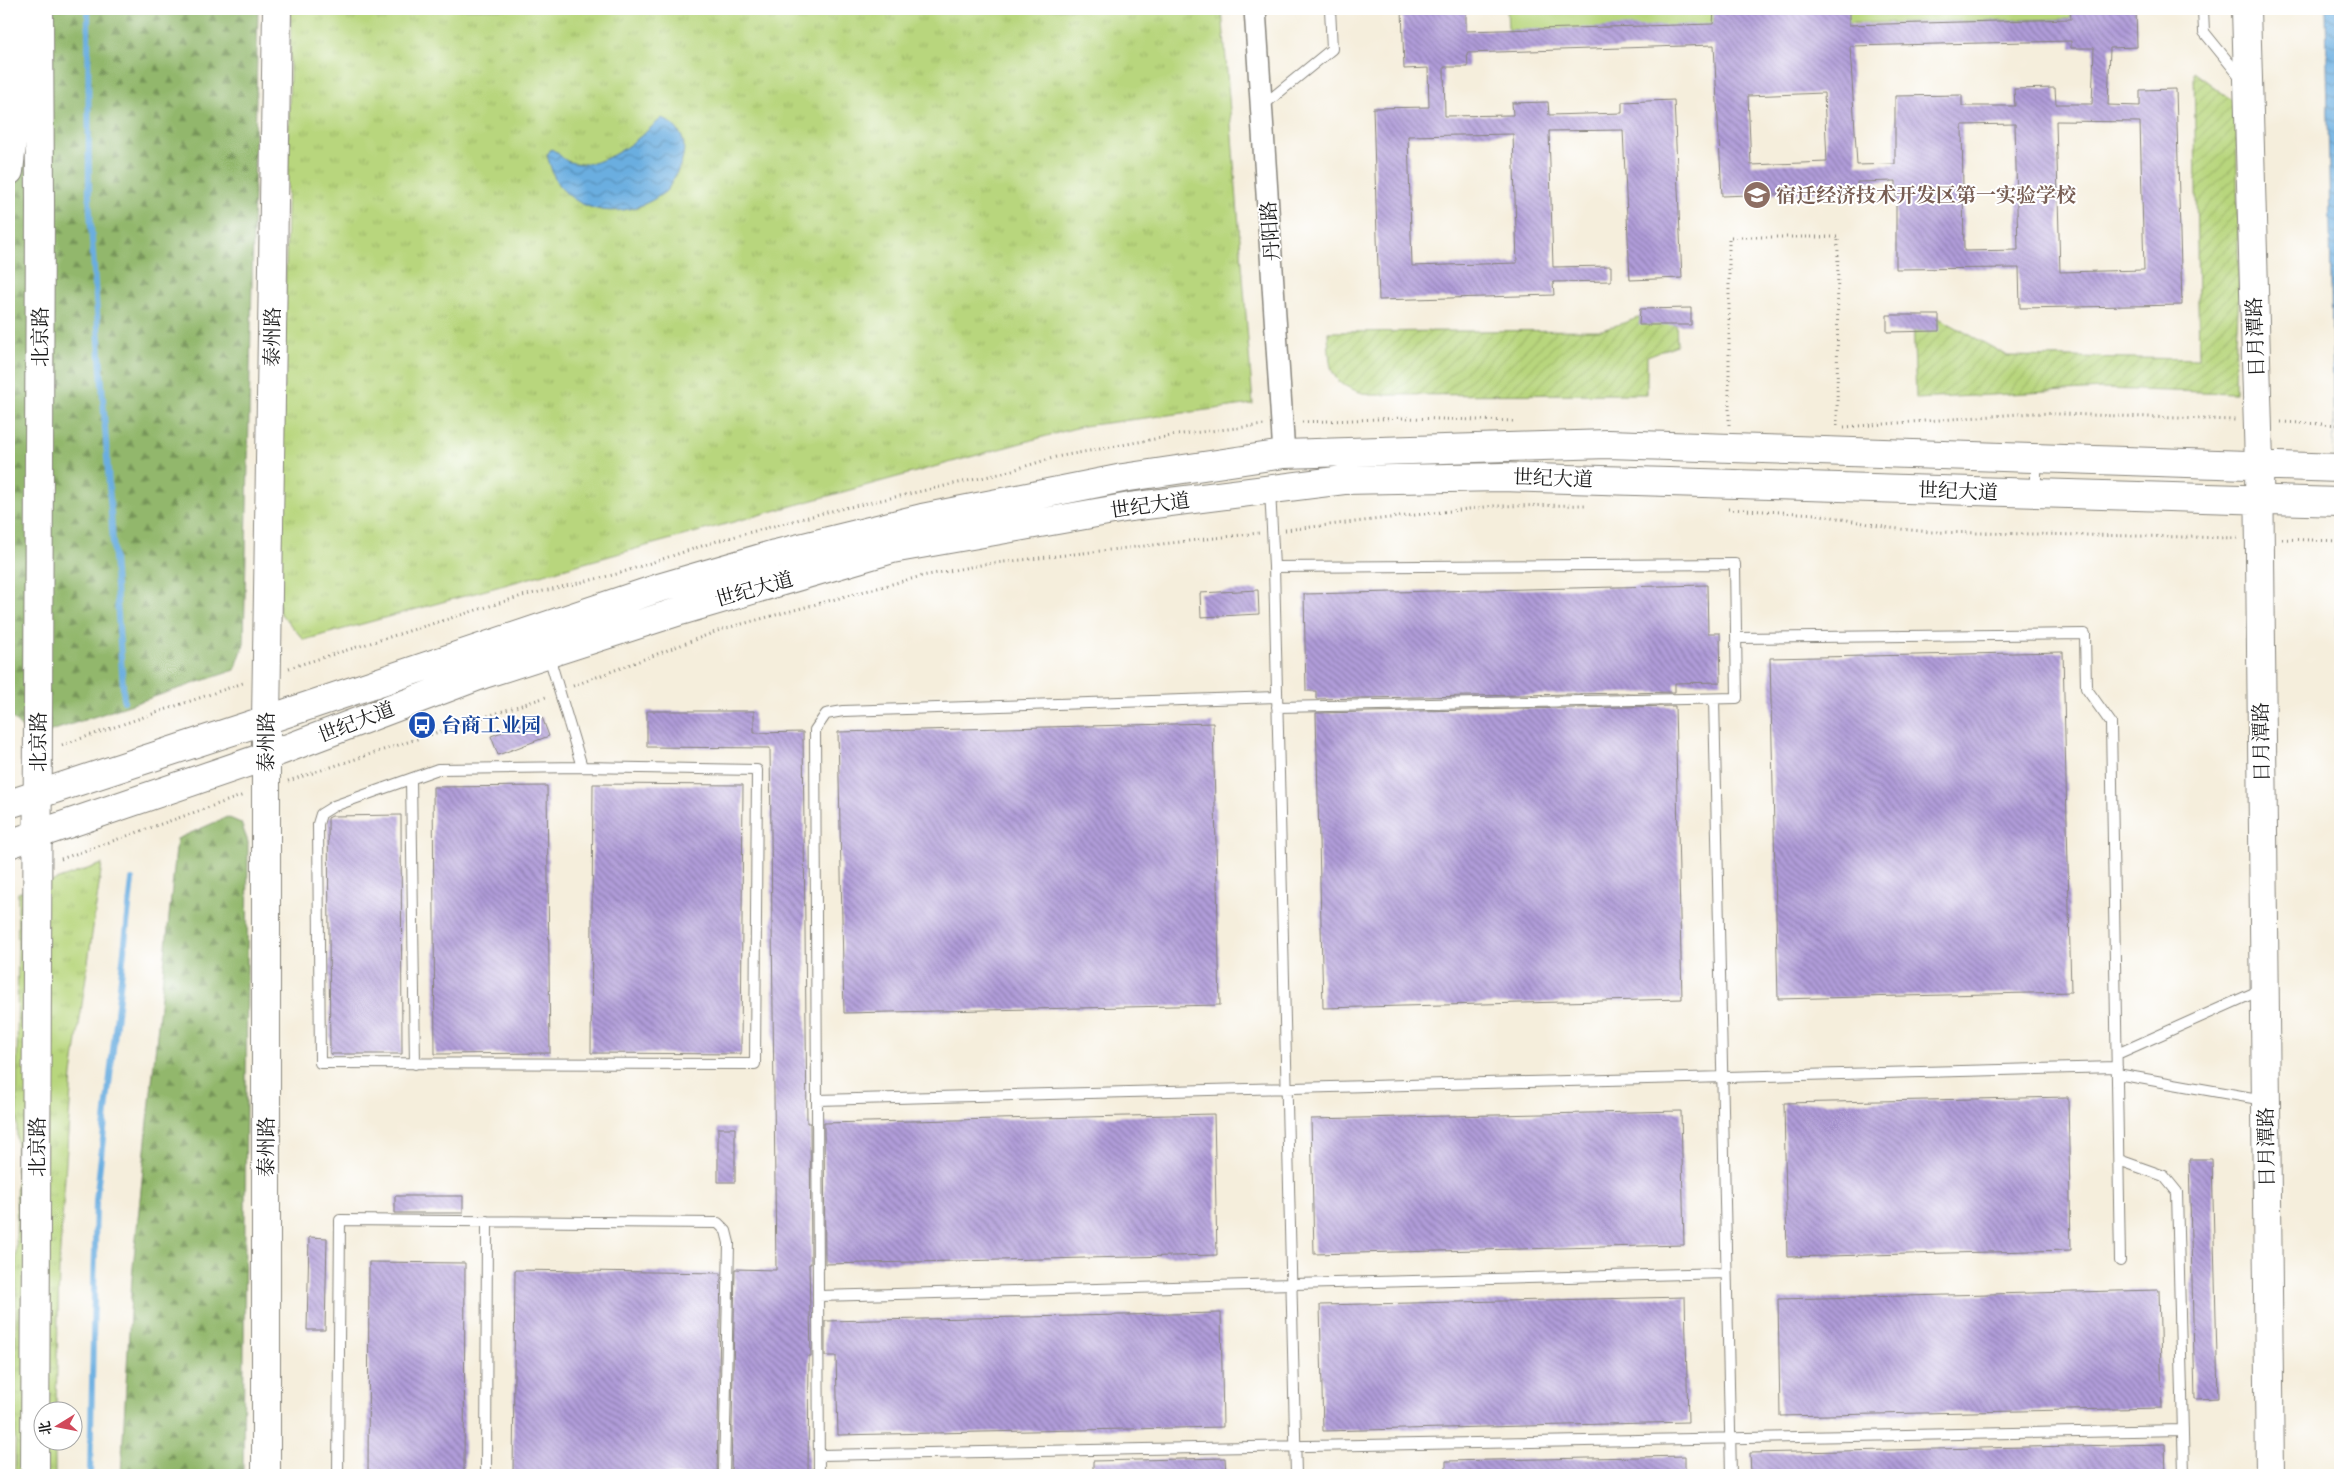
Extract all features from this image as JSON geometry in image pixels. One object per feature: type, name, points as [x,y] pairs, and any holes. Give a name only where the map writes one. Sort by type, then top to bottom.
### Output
[{"type":"main road","points":[[9,170],[27,9]]},
{"type":"main road","name":"北京路","points":[[35,1475],[40,204],[39,9]]},
{"type":"main road","name":"泰州路","points":[[266,1475],[266,720],[277,9]]},
{"type":"main road","name":"日月潭路","points":[[2246,9],[2259,464],[2270,1475]]},
{"type":"main road","name":"世纪大道","points":[[9,844],[266,756],[484,674],[548,653],[775,554],[922,518],[1123,478],[1284,454],[1608,444],[2340,468]]},
{"type":"main road","name":"世纪大道","points":[[9,804],[266,720],[670,599],[892,549],[1130,507],[1344,480],[1502,477],[2340,502]]},
{"type":"street","name":"丹阳路","points":[[1255,9],[1284,454]]},
{"type":"lane","points":[[1262,106],[1332,49],[1330,9]]},
{"type":"lane","points":[[2203,9],[2204,32],[2248,88]]},
{"type":"lane","points":[[2036,458],[2036,494]]},
{"type":"lane","points":[[1270,489],[1274,567],[1296,1475]]},
{"type":"lane","points":[[819,1475],[815,730],[826,714],[843,711],[1277,702],[1736,698],[1735,564],[1274,567]]},
{"type":"lane","points":[[1736,638],[2085,634],[2086,688],[2111,723],[2120,1261]]},
{"type":"lane","points":[[548,653],[582,768]]},
{"type":"lane","points":[[1714,699],[1731,1475]]},
{"type":"lane","points":[[582,768],[757,770],[754,1064],[320,1063],[318,824],[321,814],[334,806],[438,769],[582,768]]},
{"type":"lane","points":[[411,779],[415,1064]]},
{"type":"lane","points":[[2117,1054],[2264,989]]},
{"type":"lane","points":[[817,1100],[1722,1077],[2117,1070],[2265,1100]]},
{"type":"lane","points":[[2119,1160],[2164,1176],[2177,1192],[2184,1475]]},
{"type":"lane","points":[[338,1475],[340,1220],[718,1223],[726,1231],[729,1243],[724,1475]]},
{"type":"lane","points":[[486,1475],[487,1221]]},
{"type":"lane","points":[[818,1296],[1726,1273]]},
{"type":"lane","points":[[819,1455],[2183,1430]]},
{"type":"path","points":[[1727,448],[1729,426],[1729,238],[1838,237],[1837,452]]},
{"type":"path","points":[[38,867],[266,788],[559,692],[723,629],[922,576],[986,564],[1494,506],[1593,505]]},
{"type":"path","points":[[1718,509],[1816,514],[1890,528],[1931,532],[2340,541]]},
{"type":"green space","points":[[9,9],[258,9],[244,644],[235,670],[42,734],[27,733],[11,717],[9,707]]},
{"type":"green space","points":[[291,9],[1222,9],[1253,404],[1083,426],[304,640],[279,612]]},
{"type":"green space","points":[[1507,9],[2070,9],[2071,19],[1508,30]]},
{"type":"green space","points":[[2194,72],[2236,103],[2239,298],[2235,393],[2103,389],[1916,399],[1913,318],[1939,318],[2008,356],[2199,359]]},
{"type":"green space","points":[[1638,318],[1676,318],[1677,345],[1647,356],[1647,394],[1370,395],[1356,391],[1338,381],[1329,357],[1328,332],[1602,330]]},
{"type":"green space","points":[[227,817],[241,823],[248,842],[243,1475],[121,1475],[132,1277],[177,839]]},
{"type":"green space","points":[[102,864],[72,1075],[59,1265],[56,1402],[32,1402],[32,1452],[55,1452],[55,1475],[15,1475],[18,893]]},
{"type":"water","points":[[2326,9],[2340,9],[2340,780]]},
{"type":"water","points":[[662,118],[677,130],[684,143],[684,151],[679,167],[665,192],[639,206],[611,211],[584,205],[571,197],[558,184],[547,155],[551,149],[570,162],[582,164],[595,162],[620,151]]},
{"type":"pier","points":[[2334,397],[2340,397],[2340,546],[2333,546]]},
{"type":"building","points":[[1402,9],[1466,9],[1466,31],[1713,24],[1714,10],[1849,9],[1849,25],[2071,19],[2070,9],[2136,9],[2137,47],[2110,48],[2108,105],[2140,106],[2140,90],[2176,89],[2182,305],[2020,308],[2019,268],[1896,269],[1896,181],[1857,182],[1857,191],[1722,196],[1714,45],[1467,53],[1468,67],[1444,67],[1445,116],[1513,115],[1512,103],[1548,102],[1549,115],[1622,113],[1622,102],[1674,100],[1682,278],[1630,280],[1623,130],[1549,131],[1553,267],[1611,266],[1611,281],[1553,282],[1554,295],[1379,300],[1373,108],[1429,107],[1428,68],[1404,69]],"holes":[[[2071,41],[2071,48],[2094,48],[2092,104],[2056,104],[2055,88],[2014,89],[2015,106],[1962,106],[1962,95],[1895,96],[1895,164],[1857,165],[1850,46]],[[1824,93],[1827,162],[1751,165],[1748,96]],[[2056,121],[2140,122],[2144,270],[2060,272]],[[2015,124],[2018,250],[1964,251],[1962,125]],[[1513,134],[1517,263],[1412,266],[1408,136]]]},
{"type":"building","points":[[1691,308],[1691,325],[1639,325],[1640,309]]},
{"type":"building","points":[[1887,315],[1939,315],[1939,331],[1887,332]]},
{"type":"building","points":[[1707,585],[1708,633],[1720,633],[1721,682],[1675,683],[1675,692],[1316,699],[1316,691],[1306,691],[1304,594]]},
{"type":"building","points":[[1258,590],[1259,614],[1201,617],[1200,593]]},
{"type":"building","points":[[2063,652],[2071,992],[1778,999],[1770,658]]},
{"type":"building","points":[[1675,706],[1682,999],[1323,1008],[1316,713]]},
{"type":"building","points":[[647,711],[754,711],[754,733],[803,732],[807,1123],[810,1123],[811,1264],[809,1264],[811,1356],[809,1356],[808,1475],[731,1475],[735,1269],[776,1270],[770,748],[647,747]]},
{"type":"building","points":[[542,717],[549,736],[498,755],[491,736]]},
{"type":"building","points":[[1213,723],[1220,1005],[844,1013],[838,732]]},
{"type":"building","points":[[593,784],[743,785],[741,1054],[591,1053]]},
{"type":"building","points":[[547,786],[550,1053],[435,1054],[433,787]]},
{"type":"building","points":[[401,815],[402,1054],[330,1054],[328,818],[332,816]]},
{"type":"building","points":[[2068,1097],[2071,1250],[1787,1257],[1784,1103]]},
{"type":"building","points":[[1681,1111],[1684,1245],[1314,1254],[1311,1119]]},
{"type":"building","points":[[1214,1114],[1217,1255],[825,1264],[824,1123]]},
{"type":"building","points":[[718,1128],[735,1128],[735,1182],[718,1182]]},
{"type":"building","points":[[2189,1159],[2212,1159],[2218,1398],[2195,1399]]},
{"type":"building","points":[[395,1196],[463,1196],[463,1213],[395,1213]]},
{"type":"building","points":[[309,1237],[327,1238],[325,1330],[307,1330]]},
{"type":"building","points":[[369,1262],[465,1263],[464,1475],[368,1475]]},
{"type":"building","points":[[515,1270],[721,1273],[717,1475],[513,1475]]},
{"type":"building","points":[[2159,1290],[2162,1408],[1780,1416],[1778,1299]]},
{"type":"building","points":[[1685,1297],[1688,1422],[1323,1431],[1320,1305]]},
{"type":"building","points":[[1221,1313],[1223,1427],[838,1435],[836,1356],[825,1356],[825,1321]]},
{"type":"building","points":[[2165,1444],[2166,1475],[1751,1475],[1750,1453]]},
{"type":"building","points":[[1685,1456],[1685,1475],[1446,1475],[1446,1461]]},
{"type":"building","points":[[1225,1458],[1226,1475],[1093,1475],[1093,1461]]},
{"type":"waterway","points":[[88,9],[89,197],[124,701]]},
{"type":"waterway","points":[[90,1475],[96,1201],[132,880]]},
{"type":"place","name":"宿迁经济技术开发区第一实验学校","points":[[1757,195]]},
{"type":"place","name":"台商工业园","points":[[422,725]]}]
